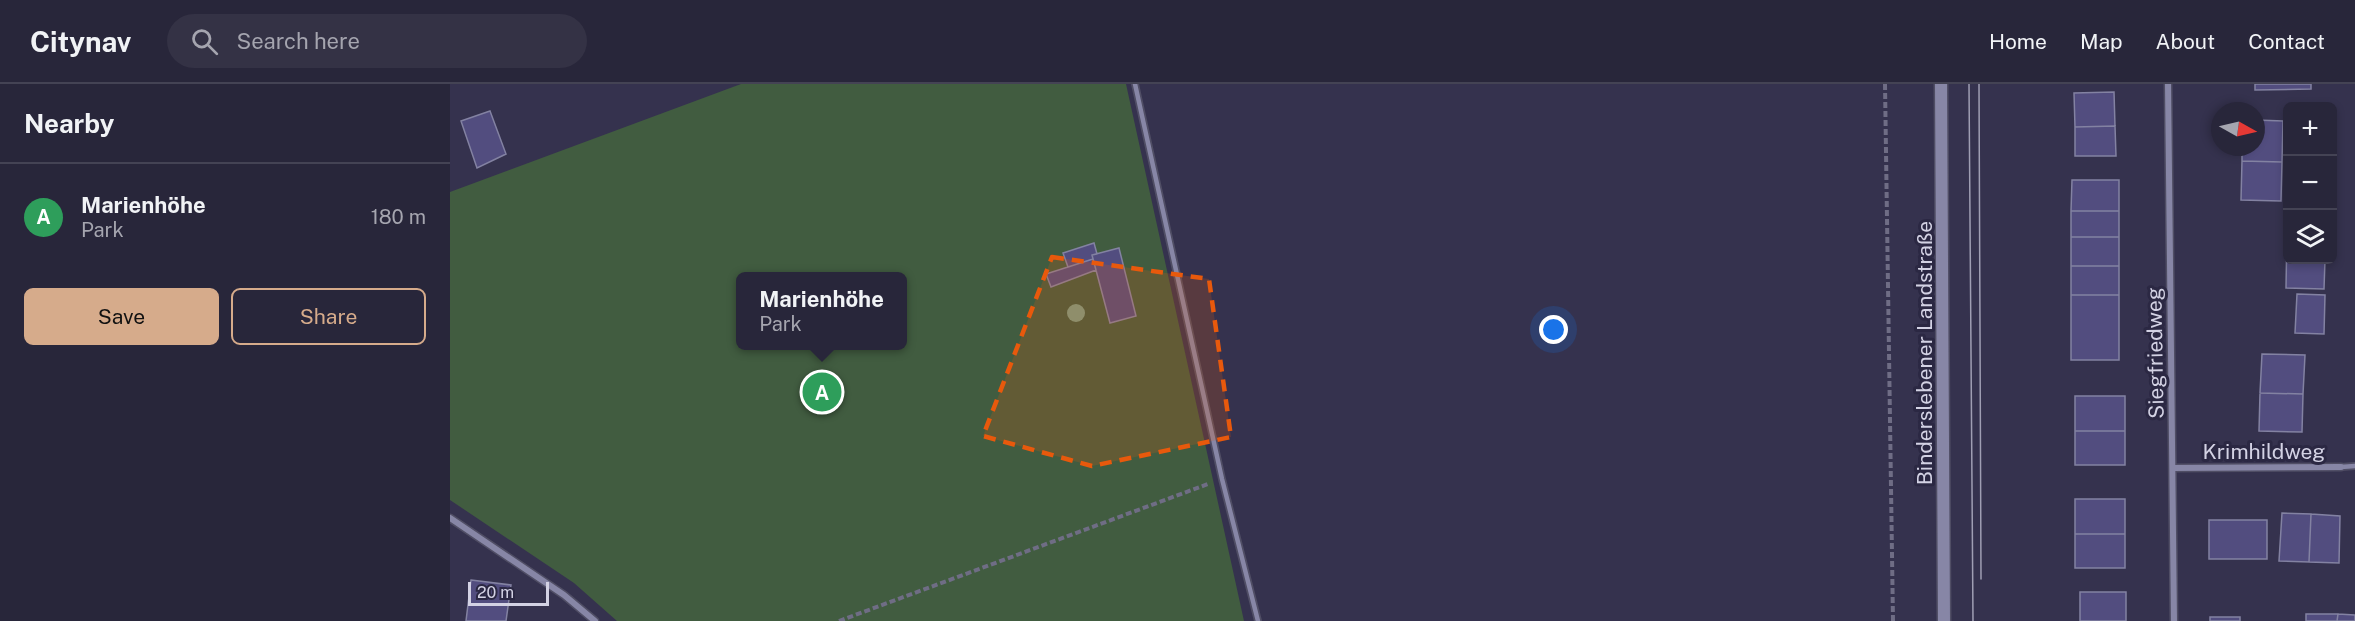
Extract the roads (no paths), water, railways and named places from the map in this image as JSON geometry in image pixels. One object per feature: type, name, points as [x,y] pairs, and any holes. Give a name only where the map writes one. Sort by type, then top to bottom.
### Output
[{"type":"main road","name":"Binderslebener Landstraße","points":[[1941,84],[1944,621]]},
{"type":"street","name":"Siegfriedweg","points":[[2168,84],[2174,621]]},
{"type":"street","name":"Krimhildweg","points":[[2173,468],[2341,466]]},
{"type":"street","points":[[450,518],[564,595],[595,621]]},
{"type":"lane","points":[[1135,84],[1222,479],[1258,621]]},
{"type":"lane","name":"Krimhildweg","points":[[2341,466],[2355,466]]},
{"type":"tram line","points":[[1969,84],[1973,621]]},
{"type":"tram line","points":[[1979,84],[1981,579]]},
{"type":"place","name":"Marienhöhe","points":[[822,392]]}]
